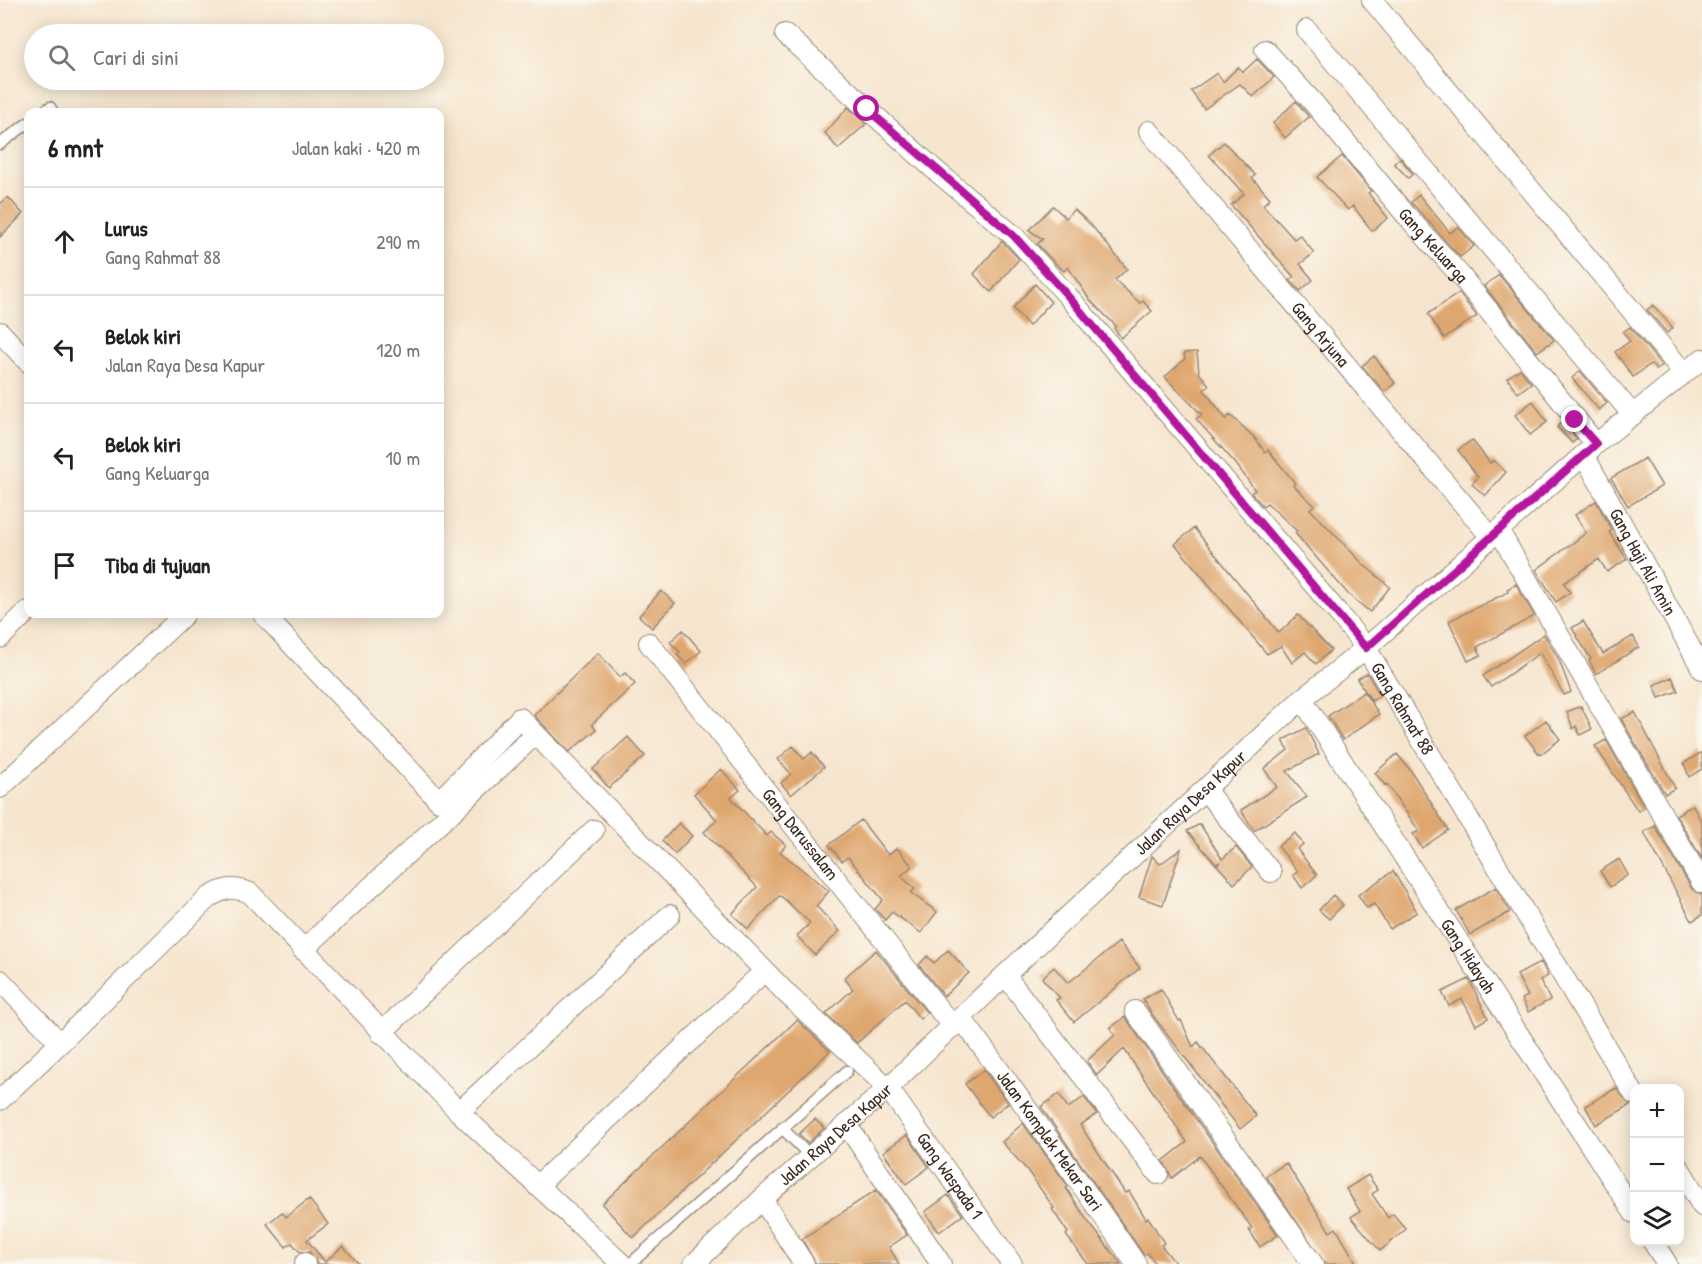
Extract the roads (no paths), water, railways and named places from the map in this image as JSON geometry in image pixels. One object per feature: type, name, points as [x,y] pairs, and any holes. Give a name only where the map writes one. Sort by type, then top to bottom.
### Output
[{"type":"street","points":[[1372,0],[1684,374]]},
{"type":"street","points":[[1307,30],[1633,415]]},
{"type":"street","name":"Gang Rahmat 88","points":[[785,34],[935,170],[1014,236],[1067,295],[1366,648],[1630,1086]]},
{"type":"street","name":"Gang Keluarga","points":[[1265,50],[1312,100],[1406,215],[1460,275],[1590,449]]},
{"type":"street","name":"Gang Arjuna","points":[[1149,131],[1495,534],[1702,883]]},
{"type":"street","points":[[0,332],[24,358]]},
{"type":"street","name":"Jalan Raya Desa Kapur","points":[[694,1264],[762,1199],[958,1023],[1005,975],[1206,791],[1302,699],[1366,648],[1590,449],[1702,359]]},
{"type":"street","name":"Gang Haji Ali Amin","points":[[1590,449],[1702,669]]},
{"type":"street","points":[[0,638],[24,615]]},
{"type":"street","points":[[0,788],[181,618]]},
{"type":"street","name":"Gang Waspada 1","points":[[267,618],[438,801],[520,718],[788,995],[888,1088],[1012,1264]]},
{"type":"street","name":"Gang Darussalam","points":[[649,643],[958,1023]]},
{"type":"street","name":"Gang Hidayah","points":[[1302,699],[1630,1205]]},
{"type":"street","points":[[303,950],[525,744]]},
{"type":"street","points":[[1206,791],[1271,872]]},
{"type":"street","points":[[381,1033],[594,830]]},
{"type":"street","points":[[0,1100],[208,898],[221,890],[237,887],[250,893],[381,1033],[459,1112],[622,1264]]},
{"type":"street","points":[[459,1112],[670,915]]},
{"type":"street","points":[[1005,975],[1158,1174]]},
{"type":"street","points":[[537,1186],[756,979]]},
{"type":"street","points":[[0,980],[60,1043]]},
{"type":"street","points":[[1135,1011],[1313,1264]]},
{"type":"street","name":"Jalan Komplek Mekar Sari","points":[[958,1023],[1071,1167],[1093,1204],[1136,1264]]},
{"type":"street","points":[[846,1124],[941,1264]]},
{"type":"street","points":[[1684,1176],[1702,1206]]},
{"type":"street","points":[[762,1199],[804,1264]]},
{"type":"street","points":[[1656,1246],[1667,1264]]},
{"type":"lane","points":[[0,144],[24,126]]},
{"type":"lane","points":[[630,1264],[846,1071]]},
{"type":"lane","points":[[782,1128],[811,1157]]}]
